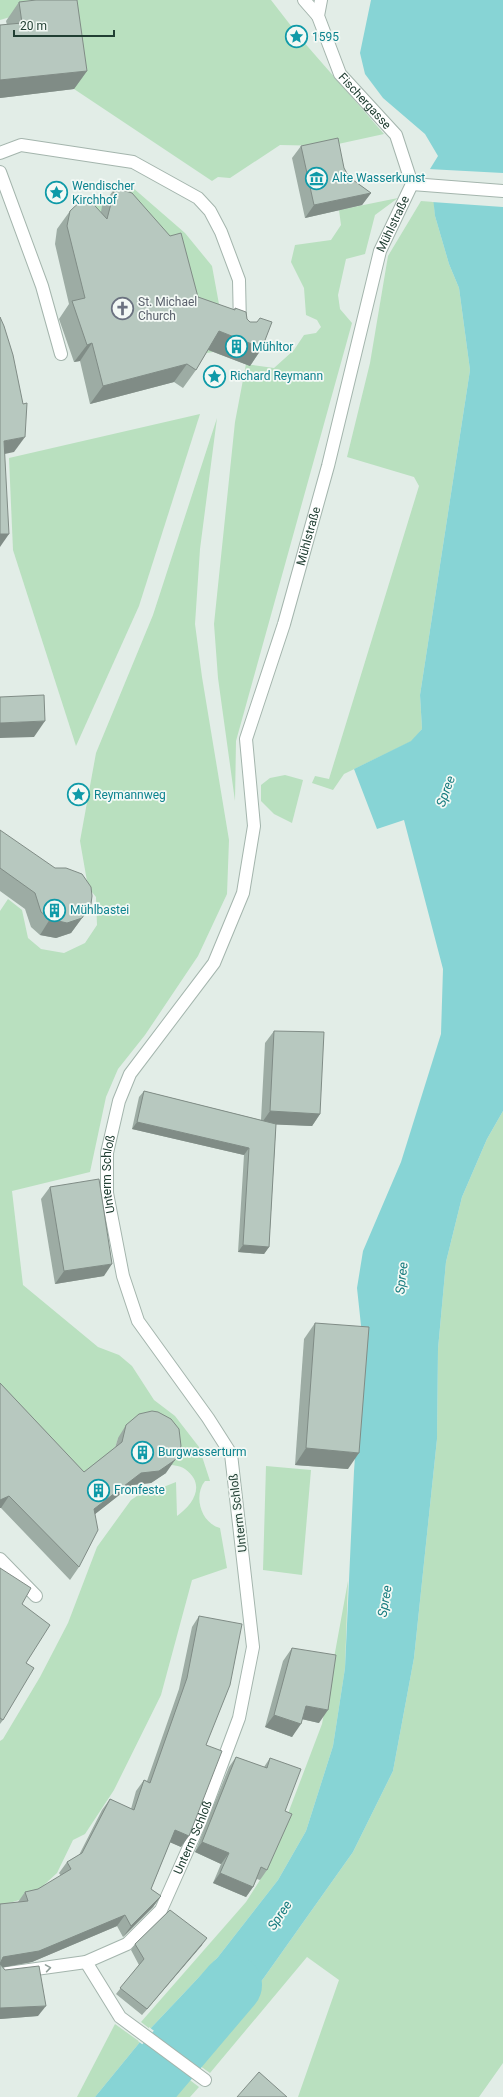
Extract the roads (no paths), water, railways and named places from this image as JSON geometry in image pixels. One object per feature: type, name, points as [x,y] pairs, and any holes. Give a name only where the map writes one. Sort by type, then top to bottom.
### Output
[{"type":"street","points":[[304,0],[318,16]]},
{"type":"street","points":[[318,16],[321,0]]},
{"type":"street","name":"Fischergasse","points":[[318,16],[340,74],[396,135],[412,184]]},
{"type":"street","points":[[0,154],[21,145],[133,162],[198,198],[210,211],[221,232],[239,280],[240,333]]},
{"type":"street","points":[[0,172],[42,286],[61,354]]},
{"type":"street","points":[[412,184],[503,191]]},
{"type":"street","name":"Mühlstraße","points":[[243,893],[254,826],[246,739],[284,624],[328,466],[380,251],[412,184]]},
{"type":"street","name":"Unterm Schloß","points":[[0,1974],[86,1962],[127,1944],[161,1910],[201,1820],[239,1718],[253,1647],[230,1454],[208,1418],[138,1321],[122,1276],[107,1193],[107,1153],[119,1101],[130,1074],[214,963],[243,893]]},
{"type":"street","points":[[0,1559],[36,1596]]},
{"type":"street","points":[[86,1962],[120,2017],[205,2080]]},
{"type":"water","points":[[371,0],[503,0],[503,1111],[487,1139],[462,1197],[446,1262],[438,1349],[437,1439],[414,1658],[393,1771],[353,1852],[263,1979],[228,2019],[196,2063],[150,2029],[218,1957],[278,1880],[306,1831],[333,1746],[345,1668],[354,1471],[363,1344],[357,1288],[363,1251],[401,1162],[441,1034],[443,969],[404,820],[377,829],[354,769],[411,741],[422,729],[420,695],[470,370],[459,288],[449,264],[435,216],[430,169],[438,156],[425,134],[383,98],[365,74],[360,53]]},
{"type":"water","points":[[140,2042],[182,2074],[159,2097],[95,2097]]},
{"type":"waterway","name":"Spree","points":[[137,2097],[232,1985]]},
{"type":"place","name":"1595","points":[[297,37]]},
{"type":"place","name":"Alte Wasserkunst","points":[[316,178]]},
{"type":"place","name":"Wendischer Kirchhof","points":[[57,193]]},
{"type":"place","name":"St. Michael Church","points":[[122,309]]},
{"type":"place","name":"Mühltor","points":[[236,347]]},
{"type":"place","name":"Richard Reymann","points":[[214,376]]},
{"type":"place","name":"Reymannweg","points":[[78,795]]},
{"type":"place","name":"Mühlbastei","points":[[54,910]]},
{"type":"place","name":"Burgwasserturm","points":[[143,1452]]},
{"type":"place","name":"Fronfeste","points":[[99,1490]]}]
